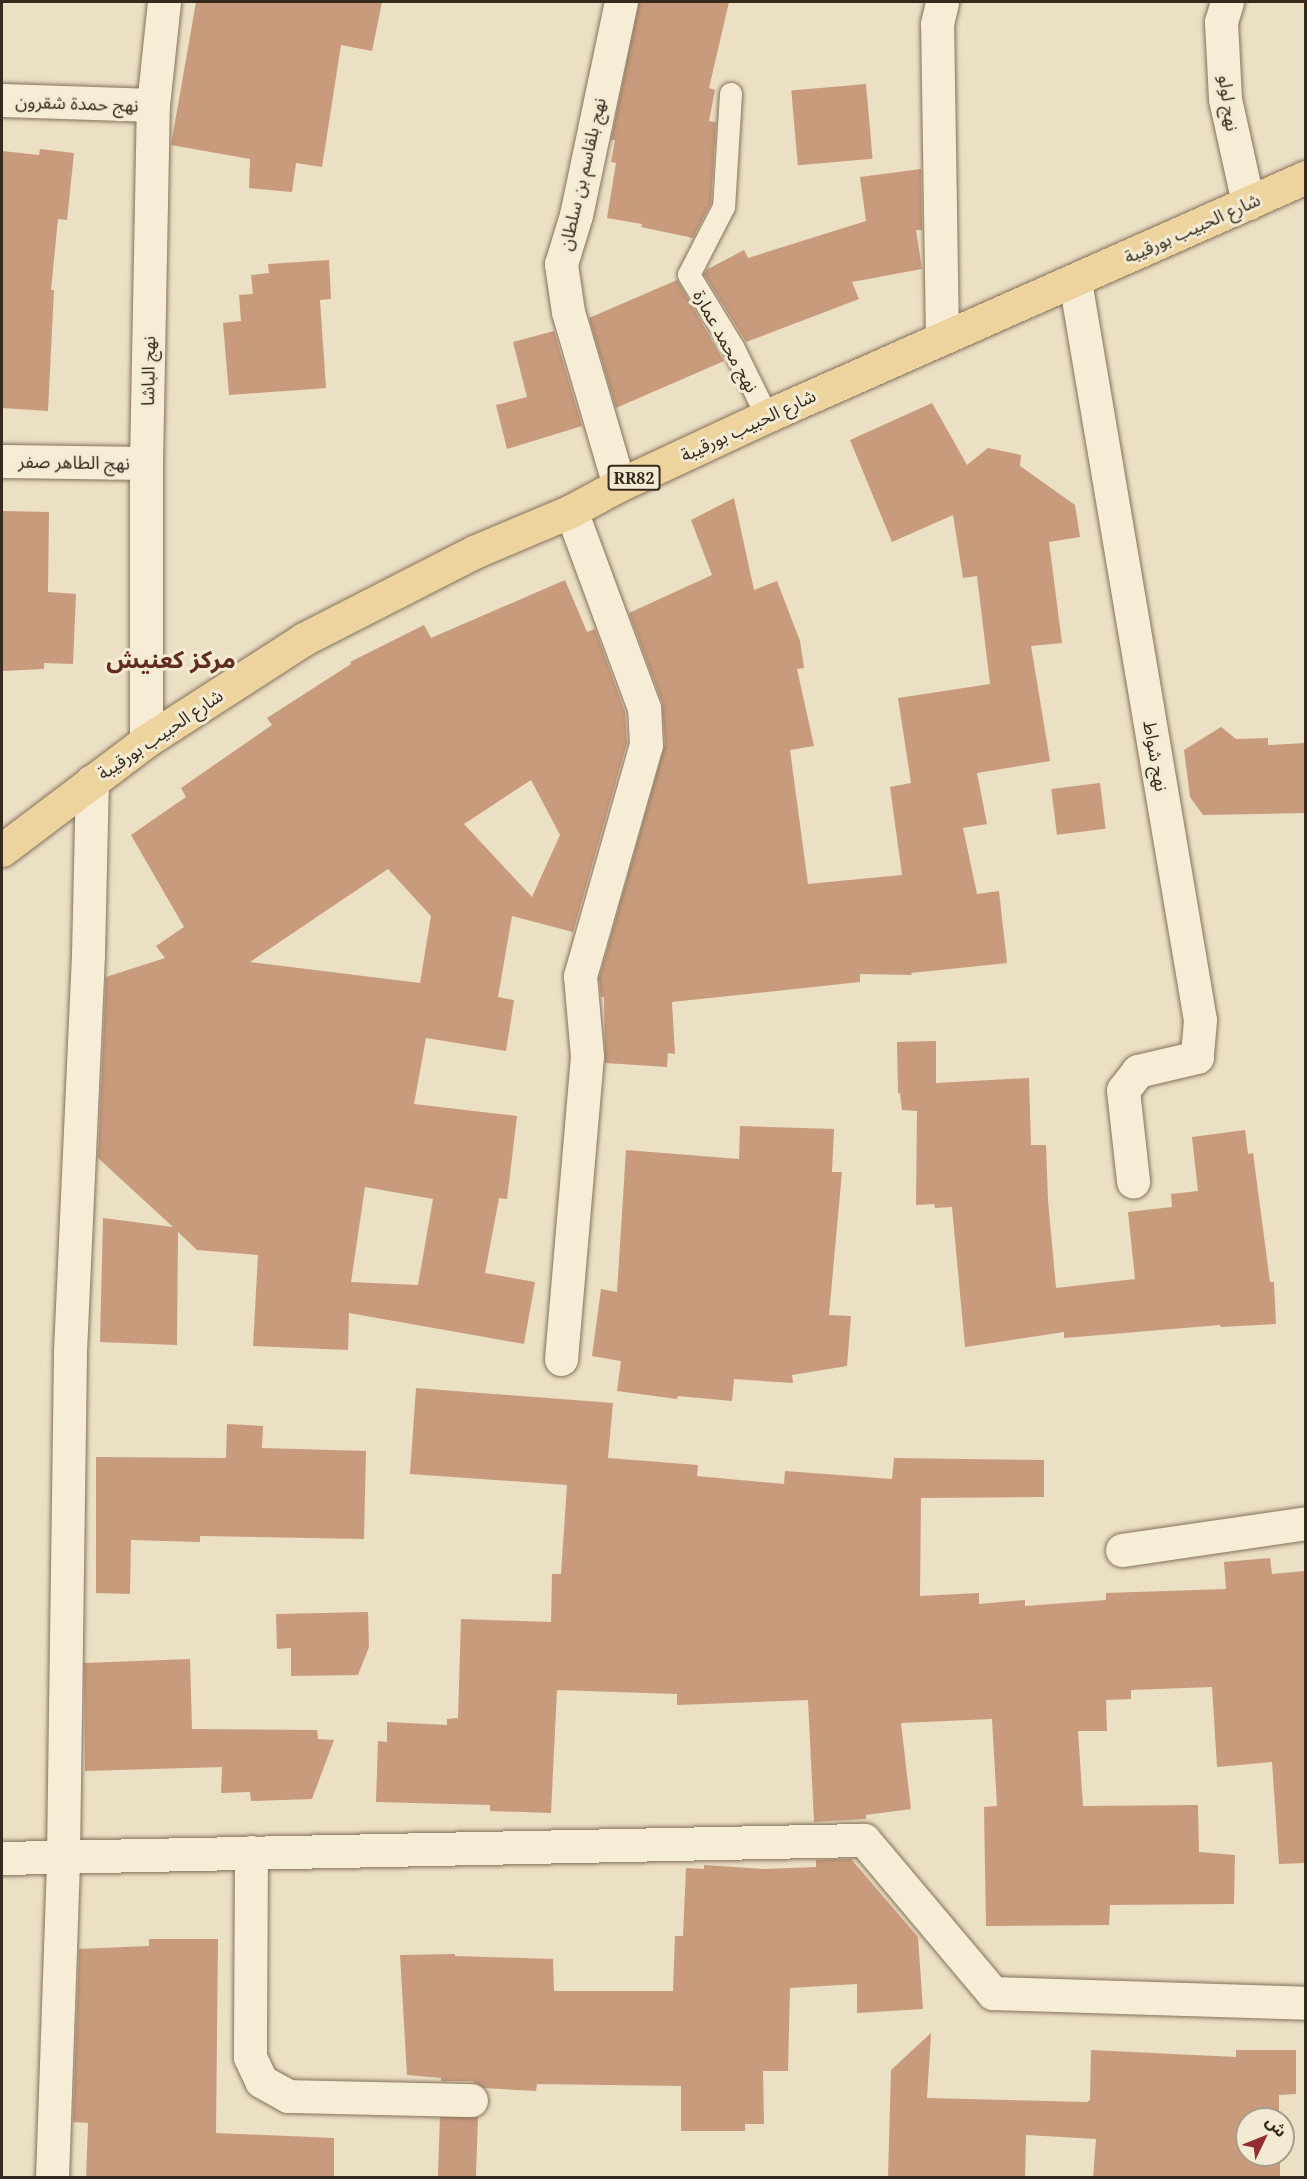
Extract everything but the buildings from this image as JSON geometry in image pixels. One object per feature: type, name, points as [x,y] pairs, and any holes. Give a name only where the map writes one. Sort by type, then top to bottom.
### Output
[{"type":"main road","name":"شارع الحبيب بورقيبة","points":[[2,850],[146,741],[304,639],[474,552],[571,511],[619,485],[767,416],[1305,177]]},
{"type":"street","name":"نهج الباشا","points":[[146,741],[146,463],[153,105],[164,2]]},
{"type":"street","name":"نهج بلقاسم بن سلطان","points":[[619,485],[567,312],[561,264],[576,215],[621,2]]},
{"type":"street","points":[[942,2],[937,24],[942,337]]},
{"type":"street","name":"نهج لولو","points":[[1227,2],[1221,22],[1225,99],[1248,203]]},
{"type":"street","name":"نهج حمدة شقرون","points":[[2,100],[153,105]]},
{"type":"street","name":"نهج شواط","points":[[1075,281],[1200,1020],[1197,1058],[1138,1071],[1123,1090],[1133,1180]]},
{"type":"street","name":"نهج الطاهر صفر","points":[[2,461],[146,463]]},
{"type":"street","points":[[561,1359],[587,1056],[580,976],[645,745],[644,708],[571,511]]},
{"type":"street","points":[[52,2178],[63,1855],[70,1351],[88,954],[92,781]]},
{"type":"street","points":[[1122,1550],[1305,1523]]},
{"type":"street","points":[[2,1858],[864,1840],[993,1993],[1305,2003]]},
{"type":"street","points":[[251,1852],[250,2057],[261,2081],[288,2096],[471,2100]]},
{"type":"lane","name":"نهج محمد عمارة","points":[[731,94],[724,207],[689,275],[734,349],[767,416]]},
{"type":"district","name":"مركز كعنيش","points":[[171,659]]}]
